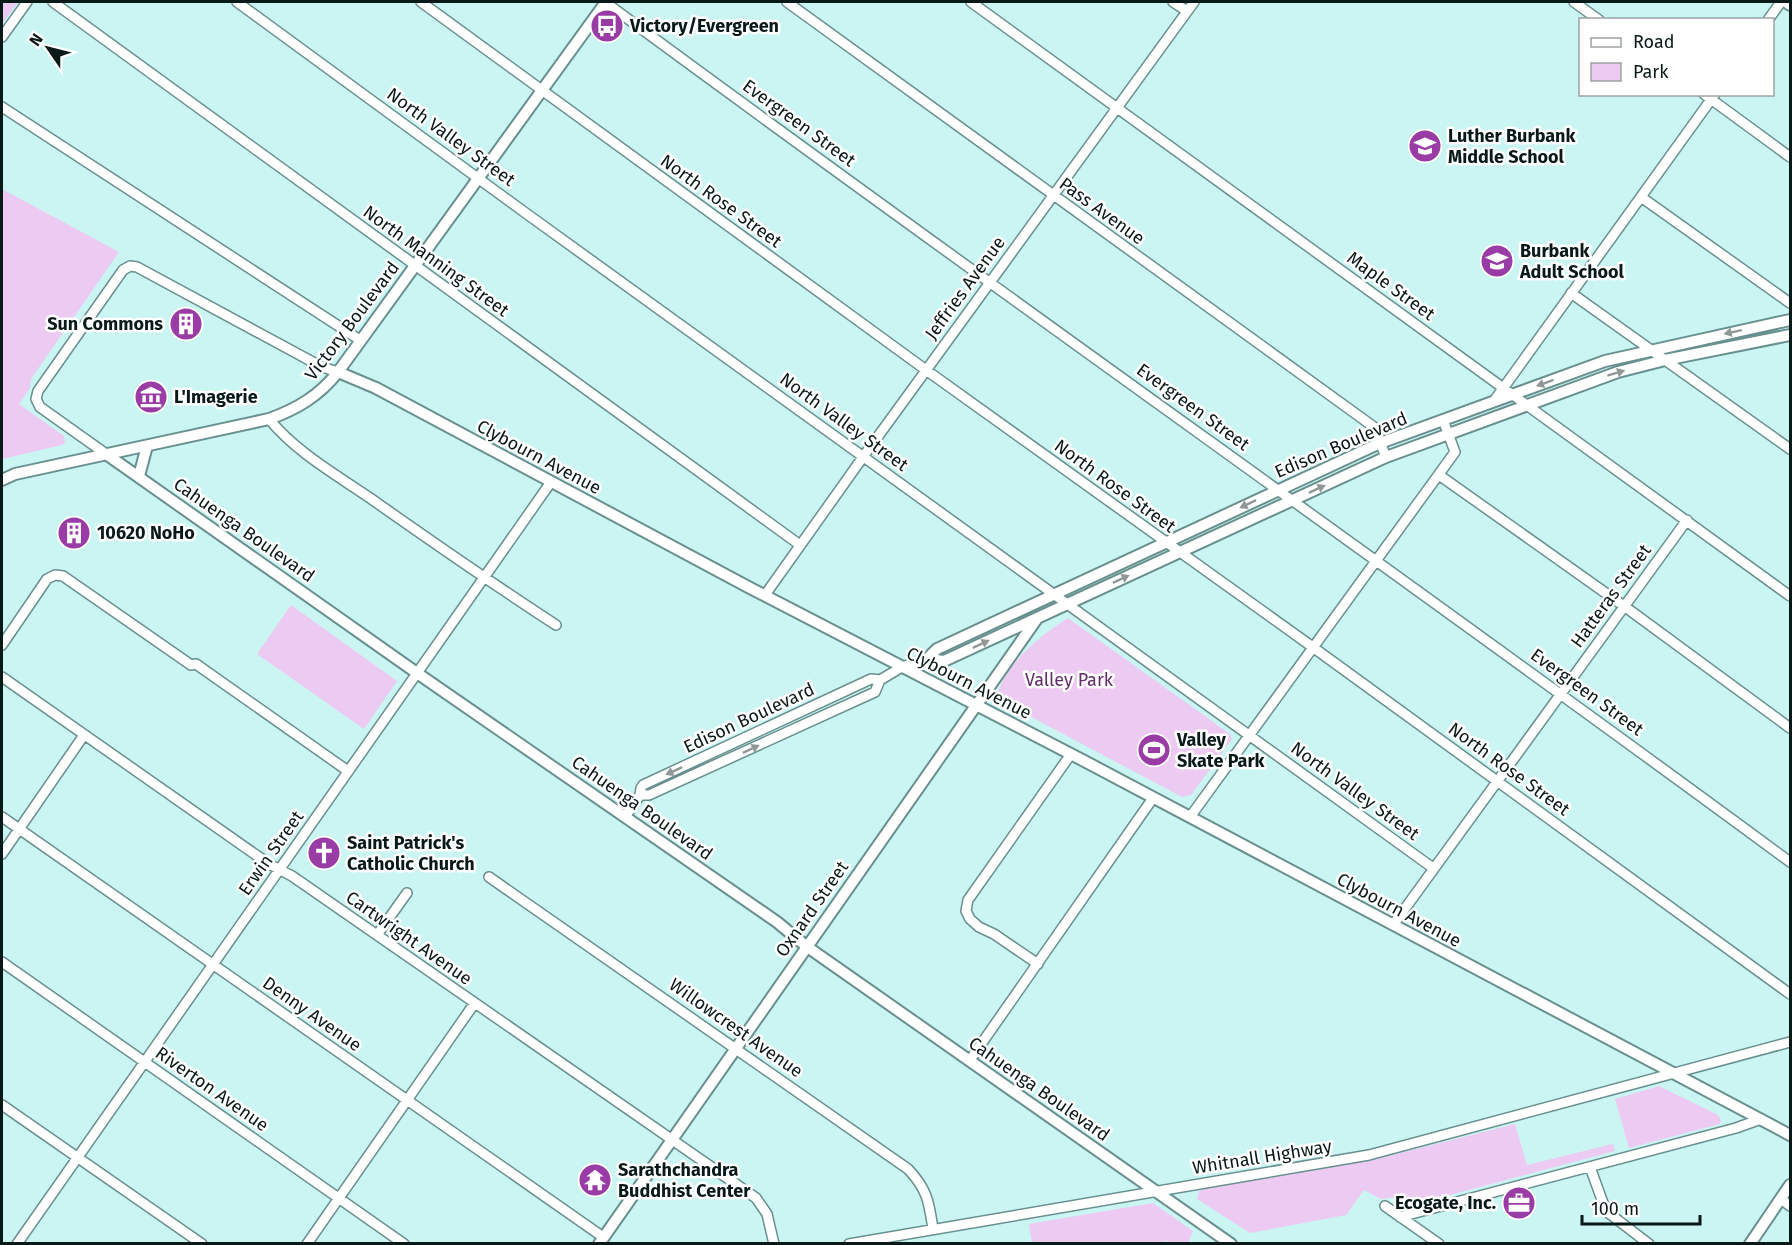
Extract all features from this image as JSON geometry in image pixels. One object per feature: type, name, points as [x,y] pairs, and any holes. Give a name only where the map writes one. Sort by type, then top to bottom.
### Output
[{"type":"main road","name":"Victory Boulevard","points":[[2,480],[15,474],[269,419],[304,404],[321,392],[338,372],[605,2]]},
{"type":"main road","points":[[1786,2],[1791,5]]},
{"type":"main road","name":"Edison Boulevard","points":[[927,659],[937,649],[1380,443],[1605,361],[1791,320]]},
{"type":"main road","name":"Edison Boulevard","points":[[927,659],[944,661],[1386,457],[1527,404],[1596,380],[1665,360],[1791,335]]},
{"type":"main road","name":"Clybourn Avenue","points":[[338,372],[376,388],[1791,1136]]},
{"type":"main road","points":[[139,476],[147,446]]},
{"type":"main road","name":"Cahuenga Boulevard","points":[[106,454],[777,922],[806,946],[1231,1244]]},
{"type":"main road","name":"Oxnard Street","points":[[601,1240],[1054,595]]},
{"type":"main road","points":[[1750,1244],[1791,1185]]},
{"type":"street","points":[[2,37],[27,2]]},
{"type":"street","name":"North Manning Street","points":[[54,2],[800,545]]},
{"type":"street","name":"North Valley Street","points":[[237,2],[1433,868]]},
{"type":"street","name":"North Rose Street","points":[[421,2],[926,370],[1791,994]]},
{"type":"street","name":"Evergreen Street","points":[[605,2],[1791,862]]},
{"type":"street","name":"Pass Avenue","points":[[787,2],[1374,427],[1386,457]]},
{"type":"street","name":"Maple Street","points":[[971,2],[1791,596]]},
{"type":"street","points":[[1173,2],[1187,11]]},
{"type":"street","name":"Jeffries Avenue","points":[[765,595],[1194,2]]},
{"type":"street","points":[[1574,2],[1596,18]]},
{"type":"street","points":[[1769,18],[1781,2]]},
{"type":"street","points":[[1494,401],[1641,197],[1710,96],[1791,156]]},
{"type":"street","points":[[2,107],[360,340]]},
{"type":"street","points":[[1641,197],[1791,303]]},
{"type":"street","name":"Clybourn Avenue","points":[[36,399],[38,391],[123,270],[130,266],[137,267],[322,367],[338,372]]},
{"type":"street","points":[[1571,293],[1791,449]]},
{"type":"street","name":"Cahuenga Boulevard","points":[[36,399],[40,407],[106,454]]},
{"type":"street","points":[[269,419],[281,434],[318,462],[484,578],[556,625]]},
{"type":"street","points":[[1190,817],[1455,452],[1443,420]]},
{"type":"street","points":[[1439,475],[1791,728]]},
{"type":"street","name":"Erwin Street","points":[[17,1244],[551,482]]},
{"type":"street","name":"Hatteras Street","points":[[1393,925],[1687,520]]},
{"type":"street","points":[[2,645],[47,579],[55,575],[63,576],[191,665],[196,664],[348,771]]},
{"type":"street","name":"Edison Boulevard","points":[[625,817],[640,795],[650,795],[875,692],[880,680],[902,667],[927,659]]},
{"type":"street","name":"Cartwright Avenue","points":[[2,677],[269,864],[280,869],[756,1198],[767,1214],[774,1244]]},
{"type":"street","points":[[2,854],[84,735]]},
{"type":"street","points":[[1038,964],[994,934],[979,927],[970,919],[966,910],[968,900],[1071,754]]},
{"type":"street","points":[[970,1060],[1153,798]]},
{"type":"street","name":"Denny Avenue","points":[[2,817],[601,1240]]},
{"type":"street","name":"Willowcrest Avenue","points":[[489,876],[908,1169],[920,1181],[927,1196],[933,1229]]},
{"type":"street","points":[[377,936],[407,893]]},
{"type":"street","name":"Riverton Avenue","points":[[2,962],[404,1244]]},
{"type":"street","points":[[307,1244],[474,1004]]},
{"type":"street","name":"Whitnall Highway","points":[[849,1244],[1369,1155],[1791,1042]]},
{"type":"street","points":[[2,1104],[202,1244]]},
{"type":"street","points":[[1400,1217],[1736,1128],[1761,1119]]},
{"type":"street","points":[[1590,1167],[1606,1211],[1649,1244]]},
{"type":"street","points":[[1781,1199],[1791,1206]]},
{"type":"street","points":[[1384,1206],[1439,1244]]},
{"type":"green space","points":[[2,2],[18,2],[2,24]]},
{"type":"green space","points":[[2,189],[119,252],[31,379],[30,388],[19,404],[64,436],[65,442],[62,445],[2,459]]},
{"type":"green space","points":[[291,605],[397,681],[364,729],[257,654]]},
{"type":"green space","name":"Valley Park","points":[[1068,618],[1230,734],[1232,739],[1191,795],[1182,797],[1003,702],[998,692],[1010,670],[1037,641]]},
{"type":"green space","points":[[1659,1086],[1718,1115],[1721,1120],[1720,1124],[1629,1148],[1615,1099]]},
{"type":"green space","points":[[1515,1124],[1527,1165],[1613,1144],[1615,1151],[1401,1208],[1399,1197],[1381,1199],[1364,1190],[1346,1215],[1250,1233],[1197,1199],[1199,1191],[1206,1187],[1381,1158]]},
{"type":"green space","points":[[1153,1203],[1193,1231],[1188,1243],[1169,1243],[1168,1241],[1154,1244],[1032,1243],[1029,1224]]},
{"type":"place","name":"Victory/Evergreen","points":[[607,26]]},
{"type":"place","name":"Luther Burbank Middle School","points":[[1425,146]]},
{"type":"place","name":"Burbank Adult School","points":[[1497,261]]},
{"type":"place","name":"Sun Commons","points":[[186,324]]},
{"type":"place","name":"L'Imagerie","points":[[151,397]]},
{"type":"place","name":"10620 NoHo","points":[[74,533]]},
{"type":"place","name":"Valley Skate Park","points":[[1154,750]]},
{"type":"place","name":"Saint Patrick's Catholic Church","points":[[324,853]]},
{"type":"place","name":"Sarathchandra Buddhist Center","points":[[595,1180]]},
{"type":"place","name":"Ecogate, Inc.","points":[[1519,1203]]}]
